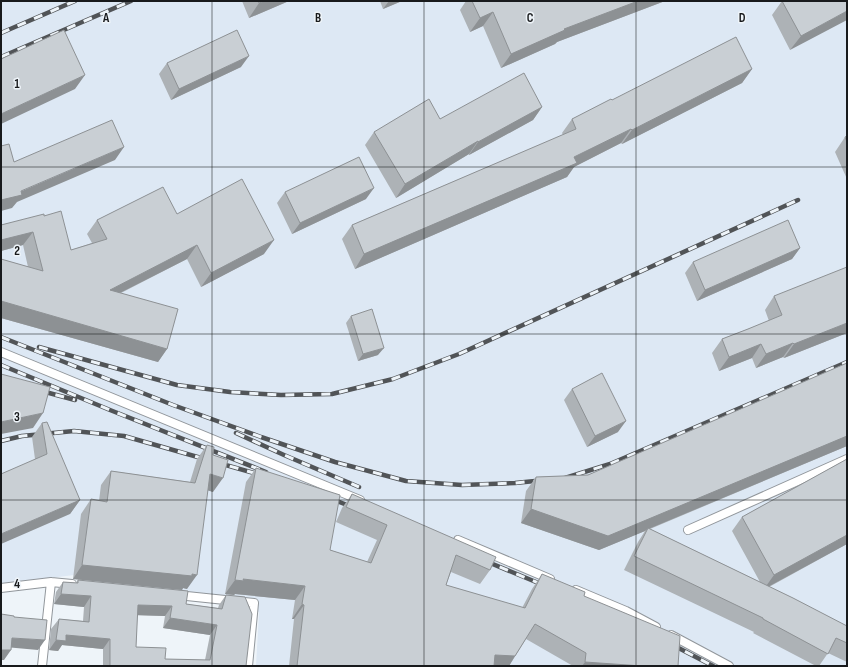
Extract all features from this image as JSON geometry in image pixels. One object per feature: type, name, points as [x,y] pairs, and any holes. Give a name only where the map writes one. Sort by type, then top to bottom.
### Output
[{"type":"lane","points":[[1,352],[369,503]]},
{"type":"lane","points":[[688,530],[847,459]]},
{"type":"lane","points":[[450,537],[626,611],[729,666]]},
{"type":"lane","points":[[42,666],[51,582]]},
{"type":"lane","points":[[1,588],[51,582],[83,585]]},
{"type":"lane","points":[[168,594],[254,603],[248,666]]},
{"type":"shaded area","points":[[1,1],[847,1],[847,666],[256,666],[259,612],[74,575],[1,584]]},
{"type":"building","points":[[472,1],[638,1],[564,29],[565,30],[511,54],[493,12],[480,18]]},
{"type":"building","points":[[782,1],[847,1],[847,11],[801,36]]},
{"type":"building","points":[[64,30],[85,75],[1,114],[1,59]]},
{"type":"building","points":[[237,30],[249,56],[179,89],[167,63]]},
{"type":"building","points":[[736,37],[752,69],[632,130],[631,129],[574,157],[577,163],[364,254],[352,225],[576,129],[572,119]]},
{"type":"building","points":[[524,73],[542,107],[478,141],[405,184],[374,132],[429,99],[440,119]]},
{"type":"building","points":[[112,120],[124,147],[21,191],[22,195],[1,200],[1,146],[9,144],[14,162]]},
{"type":"building","points":[[359,157],[374,188],[300,223],[285,192]]},
{"type":"building","points":[[242,179],[274,240],[211,273],[197,245],[110,290],[178,309],[167,349],[1,301],[1,259],[43,271],[33,232],[1,240],[1,225],[61,211],[71,250],[107,239],[97,220],[163,187],[177,214]]},
{"type":"building","points":[[788,220],[800,248],[705,290],[693,262]]},
{"type":"building","points":[[847,267],[847,323],[766,354],[761,344],[729,357],[722,339],[782,315],[774,296]]},
{"type":"building","points":[[372,309],[384,348],[363,354],[351,316]]},
{"type":"building","points":[[847,363],[847,436],[608,536],[531,509],[536,477],[588,475]]},
{"type":"building","points":[[602,373],[626,421],[595,436],[572,389]]},
{"type":"building","points":[[1,374],[50,387],[43,413],[1,422]]},
{"type":"building","points":[[47,422],[80,500],[1,534],[1,474],[47,454],[42,423]]},
{"type":"building","points":[[207,445],[214,447],[213,455],[228,460],[223,478],[210,474],[197,575],[192,574],[192,576],[82,565],[91,499],[107,502],[111,471],[195,483]]},
{"type":"building","points":[[847,459],[847,535],[774,575],[742,517]]},
{"type":"building","points":[[256,468],[340,495],[330,550],[371,563],[387,525],[346,507],[352,494],[496,557],[490,570],[456,555],[446,585],[525,608],[542,574],[585,592],[584,596],[680,636],[678,666],[642,666],[585,662],[586,653],[535,624],[515,656],[495,655],[494,666],[297,666],[305,586],[243,579],[244,581],[235,580]]},
{"type":"building","points":[[648,528],[793,598],[847,626],[847,643],[836,638],[828,654],[763,618],[634,556]]},
{"type":"building","points":[[78,580],[188,591],[186,604],[222,609],[226,595],[245,597],[252,614],[246,666],[110,666],[110,639],[66,635],[66,641],[56,640],[59,619],[89,622],[91,596],[61,594],[63,582],[78,583]],"holes":[[[138,605],[172,606],[170,618],[217,625],[210,660],[165,659],[166,648],[136,647]]]},
{"type":"building","points":[[1,614],[14,617],[47,620],[45,640],[12,638],[11,650],[1,650]]},
{"type":"railway","points":[[1,33],[75,1]]},
{"type":"railway","points":[[1,57],[131,1]]},
{"type":"railway","points":[[39,347],[177,385],[230,392],[281,395],[332,394],[393,379],[459,354],[798,200]]},
{"type":"railway","points":[[1,337],[173,405],[261,437],[335,462],[406,481],[462,485],[545,480]]},
{"type":"railway","points":[[559,479],[610,464],[847,362]]},
{"type":"railway","points":[[1,365],[266,472]]},
{"type":"railway","points":[[38,390],[75,400]]},
{"type":"railway","points":[[1,441],[22,436],[74,431],[124,436],[261,475]]},
{"type":"railway","points":[[236,433],[359,487]]},
{"type":"railway","points":[[329,498],[355,508]]},
{"type":"railway","points":[[483,560],[548,587]]},
{"type":"railway","points":[[669,643],[713,666]]}]
